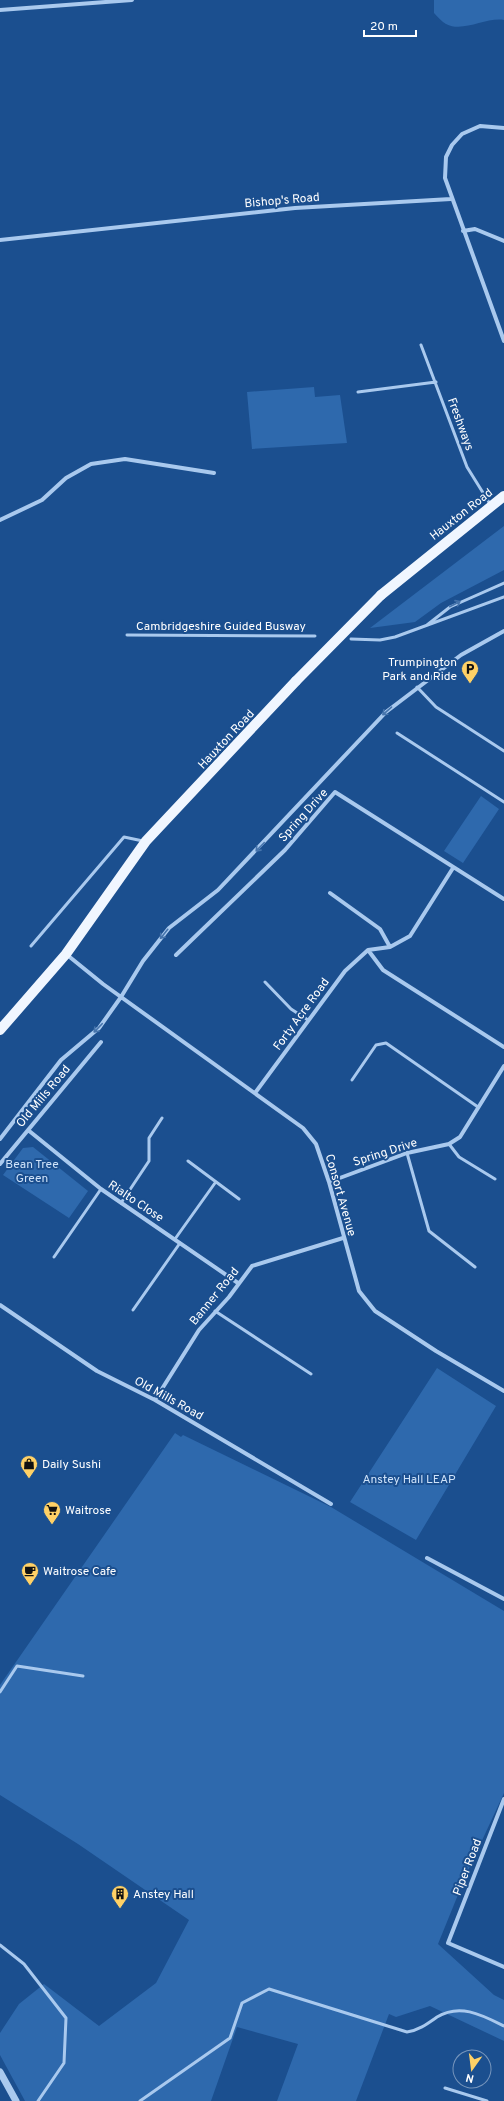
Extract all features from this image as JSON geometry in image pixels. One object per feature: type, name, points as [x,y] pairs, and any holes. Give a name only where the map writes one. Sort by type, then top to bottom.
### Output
[{"type":"main road","name":"Hauxton Road","points":[[0,1030],[66,954],[146,841],[296,681],[381,595],[504,496]]},
{"type":"street","points":[[63,0],[65,6]]},
{"type":"street","points":[[0,10],[132,0]]},
{"type":"street","points":[[504,128],[480,126],[462,134],[452,146],[446,157],[445,178],[504,341]]},
{"type":"street","name":"Bishop's Road","points":[[0,240],[295,208],[452,199]]},
{"type":"street","points":[[463,231],[474,229],[504,241]]},
{"type":"street","points":[[0,520],[42,500],[66,478],[91,464],[125,459],[214,473]]},
{"type":"street","points":[[0,1139],[61,1060],[99,1028],[121,997],[143,960],[169,928],[218,890],[354,744],[386,712],[461,655],[504,631]]},
{"type":"street","name":"Spring Drive","points":[[176,955],[286,850],[335,792],[504,900]]},
{"type":"street","points":[[453,868],[410,936],[390,947],[368,950],[383,970],[504,1047]]},
{"type":"street","points":[[330,893],[380,929],[390,947]]},
{"type":"street","name":"Forty Acre Road","points":[[255,1093],[345,970],[368,950]]},
{"type":"street","name":"Consort Avenue","points":[[66,954],[121,997],[303,1128],[316,1144],[329,1182],[343,1238],[359,1291],[375,1311],[436,1351],[504,1391]]},
{"type":"street","name":"Old Mills Road","points":[[0,1164],[101,1042]]},
{"type":"street","name":"Spring Drive","points":[[329,1182],[406,1153],[449,1144],[460,1137],[504,1066]]},
{"type":"street","name":"Rialto Close","points":[[28,1130],[120,1203],[238,1283]]},
{"type":"street","name":"Banner Road","points":[[155,1400],[199,1330],[252,1266],[343,1238]]},
{"type":"street","name":"Old Mills Road","points":[[0,1306],[97,1371],[155,1400],[331,1504]]},
{"type":"street","points":[[427,1558],[504,1599]]},
{"type":"street","name":"Piper Road","points":[[504,1800],[448,1943],[504,1968]]},
{"type":"street","points":[[0,2072],[16,2101]]},
{"type":"lane","name":"Freshways","points":[[421,345],[468,467],[491,506]]},
{"type":"lane","points":[[358,392],[436,382]]},
{"type":"lane","points":[[424,627],[450,606],[504,583]]},
{"type":"lane","points":[[351,639],[380,640],[424,627],[504,597]]},
{"type":"lane","name":"Cambridgeshire Guided Busway","points":[[127,635],[315,636]]},
{"type":"lane","points":[[417,687],[436,706],[504,751]]},
{"type":"lane","points":[[397,733],[504,802]]},
{"type":"lane","points":[[30,946],[124,837],[146,841]]},
{"type":"lane","points":[[265,982],[291,1009],[308,1020]]},
{"type":"lane","points":[[352,1080],[376,1045],[386,1044],[478,1107]]},
{"type":"lane","points":[[120,1203],[149,1161],[149,1138],[162,1118]]},
{"type":"lane","points":[[449,1144],[459,1157],[495,1179]]},
{"type":"lane","points":[[406,1153],[429,1231],[476,1267]]},
{"type":"lane","points":[[188,1161],[239,1200]]},
{"type":"lane","points":[[175,1239],[215,1183]]},
{"type":"lane","points":[[54,1257],[101,1189]]},
{"type":"lane","points":[[132,1310],[180,1243]]},
{"type":"lane","points":[[215,1311],[311,1374]]},
{"type":"lane","points":[[0,1692],[17,1666],[83,1676]]},
{"type":"lane","points":[[0,1945],[24,1964],[66,2018],[64,2063],[38,2101]]},
{"type":"lane","points":[[140,2101],[230,2038],[242,2003],[269,1989],[407,2032],[418,2030],[446,2012],[466,2010],[486,2017],[504,2026]]},
{"type":"lane","points":[[445,2088],[487,2101]]},
{"type":"green space","points":[[434,0],[504,0],[504,20],[490,21],[460,27],[453,26],[444,23],[434,13]]},
{"type":"green space","points":[[314,387],[315,397],[340,395],[347,443],[252,449],[247,392]]},
{"type":"green space","points":[[504,526],[504,570],[441,603],[415,622],[370,628]]},
{"type":"green space","points":[[481,796],[499,809],[463,863],[444,851]]},
{"type":"green space","name":"Bean Tree Green","points":[[33,1147],[88,1191],[69,1218],[3,1175],[23,1148]]},
{"type":"green space","name":"Anstey Hall LEAP","points":[[437,1368],[496,1406],[416,1540],[350,1502]]},
{"type":"green space","points":[[175,1433],[181,1437],[183,1435],[331,1507],[504,1611],[504,1793],[466,1875],[438,1944],[494,1995],[504,2000],[504,2041],[430,2006],[396,2017],[389,2014],[356,2101],[277,2101],[298,2044],[237,2027],[211,2101],[25,2101],[0,2055],[0,2033],[19,2004],[44,1984],[99,2026],[156,1983],[189,1920],[78,1844],[0,1795],[0,1685]]},
{"type":"place","name":"Trumpington Park and Ride","points":[[470,684]]},
{"type":"place","name":"Daily Sushi","points":[[29,1479]]},
{"type":"place","name":"Waitrose","points":[[52,1525]]},
{"type":"place","name":"Waitrose Cafe","points":[[30,1586]]},
{"type":"place","name":"Anstey Hall","points":[[120,1909]]}]
